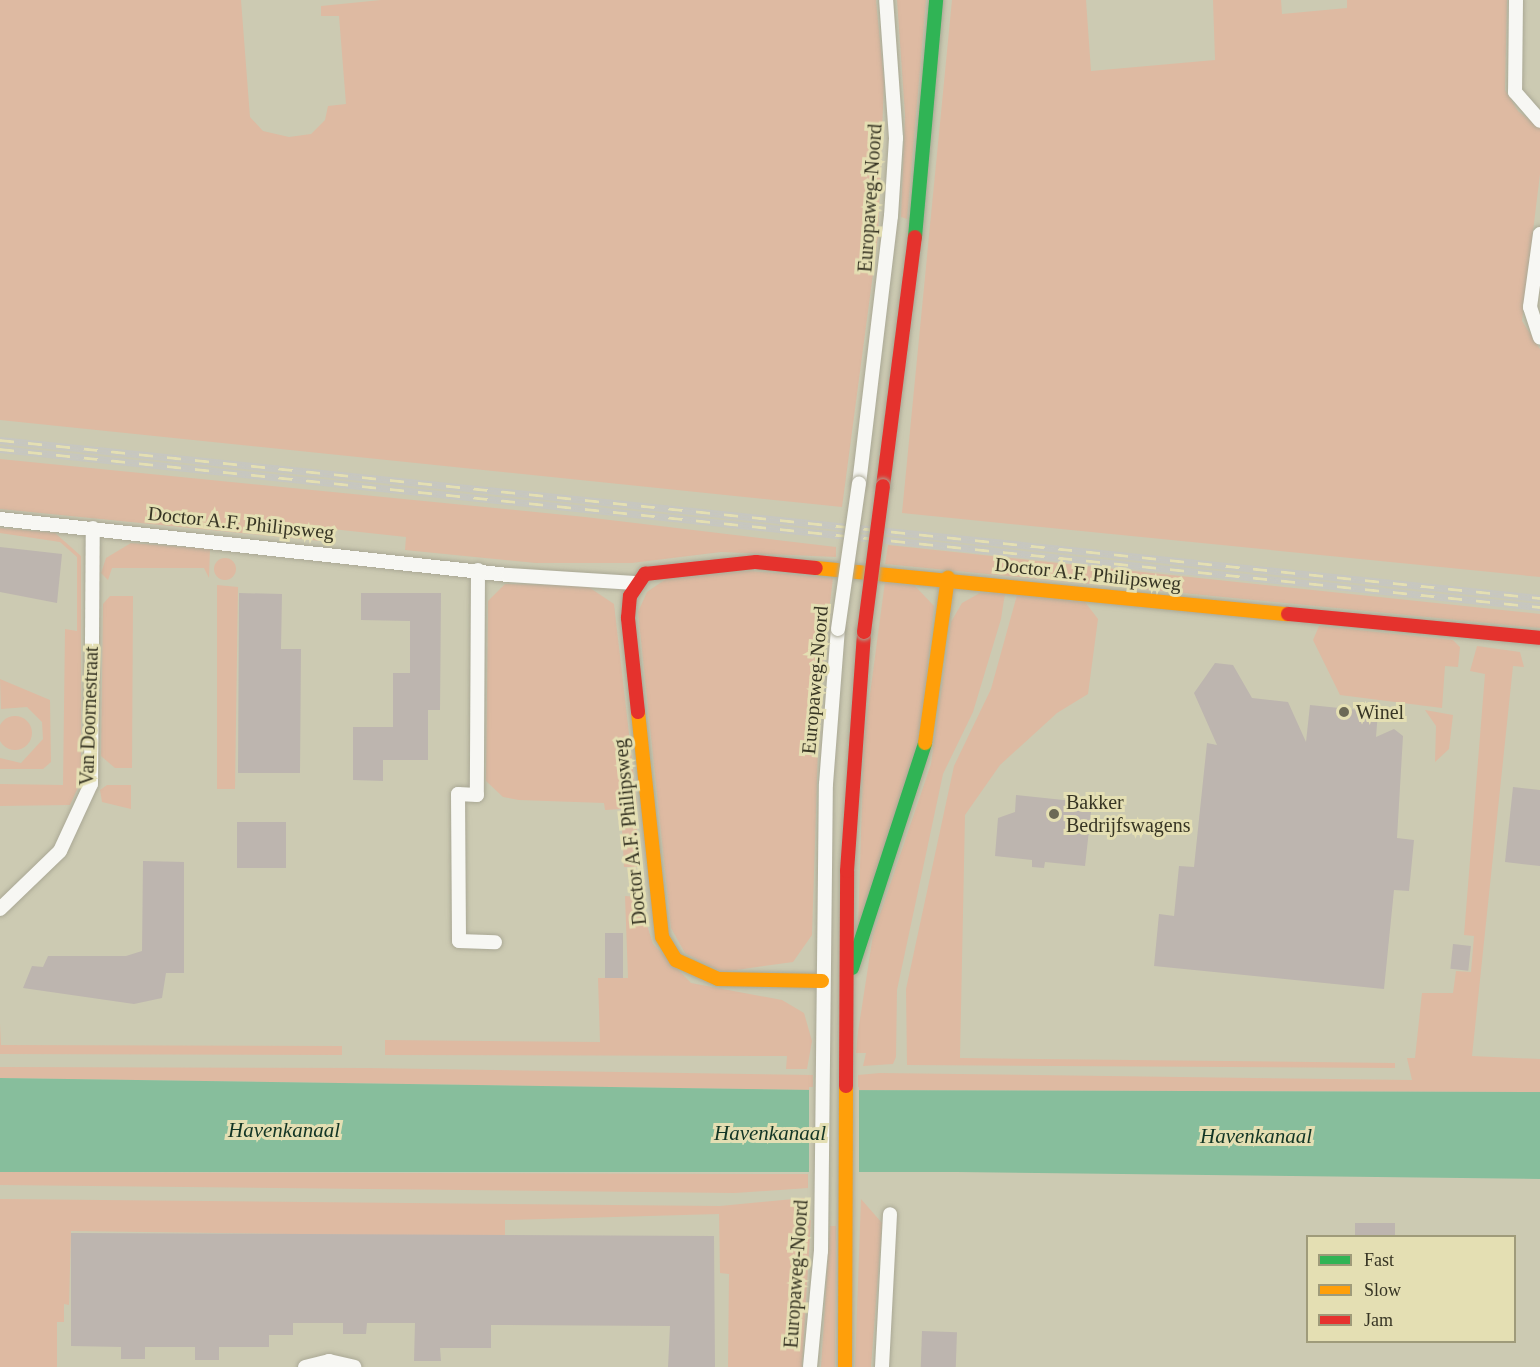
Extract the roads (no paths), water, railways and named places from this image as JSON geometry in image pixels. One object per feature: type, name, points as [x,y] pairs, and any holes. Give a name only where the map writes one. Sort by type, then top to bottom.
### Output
[{"type":"main road","points":[[845,1367],[847,981],[852,762],[864,632],[918,211],[936,0]]},
{"type":"main road","name":"Doctor A.F. Philipsweg","points":[[822,981],[718,979],[676,960],[662,938],[628,618],[636,584],[655,569],[756,562],[948,578],[1540,638]]},
{"type":"main road","points":[[847,981],[922,766],[948,578]]},
{"type":"street","name":"Europaweg-Noord","points":[[810,1367],[821,1212],[821,1054],[826,784],[838,629],[859,484],[896,138],[886,0]]},
{"type":"street","points":[[1516,0],[1515,92],[1540,121]]},
{"type":"street","points":[[1540,234],[1530,307],[1540,337]]},
{"type":"street","name":"Doctor A.F. Philipsweg","points":[[0,519],[478,570],[636,584]]},
{"type":"street","name":"Van Doornestraat","points":[[0,909],[60,851],[91,784],[93,528]]},
{"type":"street","points":[[478,570],[477,795],[458,794],[459,941],[495,942]]},
{"type":"street","points":[[882,1367],[890,1214]]},
{"type":"street","points":[[305,1367],[329,1361],[354,1367]]},
{"type":"water","name":"Havenkanaal","points":[[0,1078],[813,1090],[1540,1092],[1540,1179],[957,1172],[0,1172]]},
{"type":"railway","points":[[0,440],[1540,598]]},
{"type":"railway","points":[[0,449],[1540,607]]},
{"type":"place","name":"Winel","points":[[1344,712]]},
{"type":"place","name":"Bakker Bedrijfswagens","points":[[1054,814]]}]
